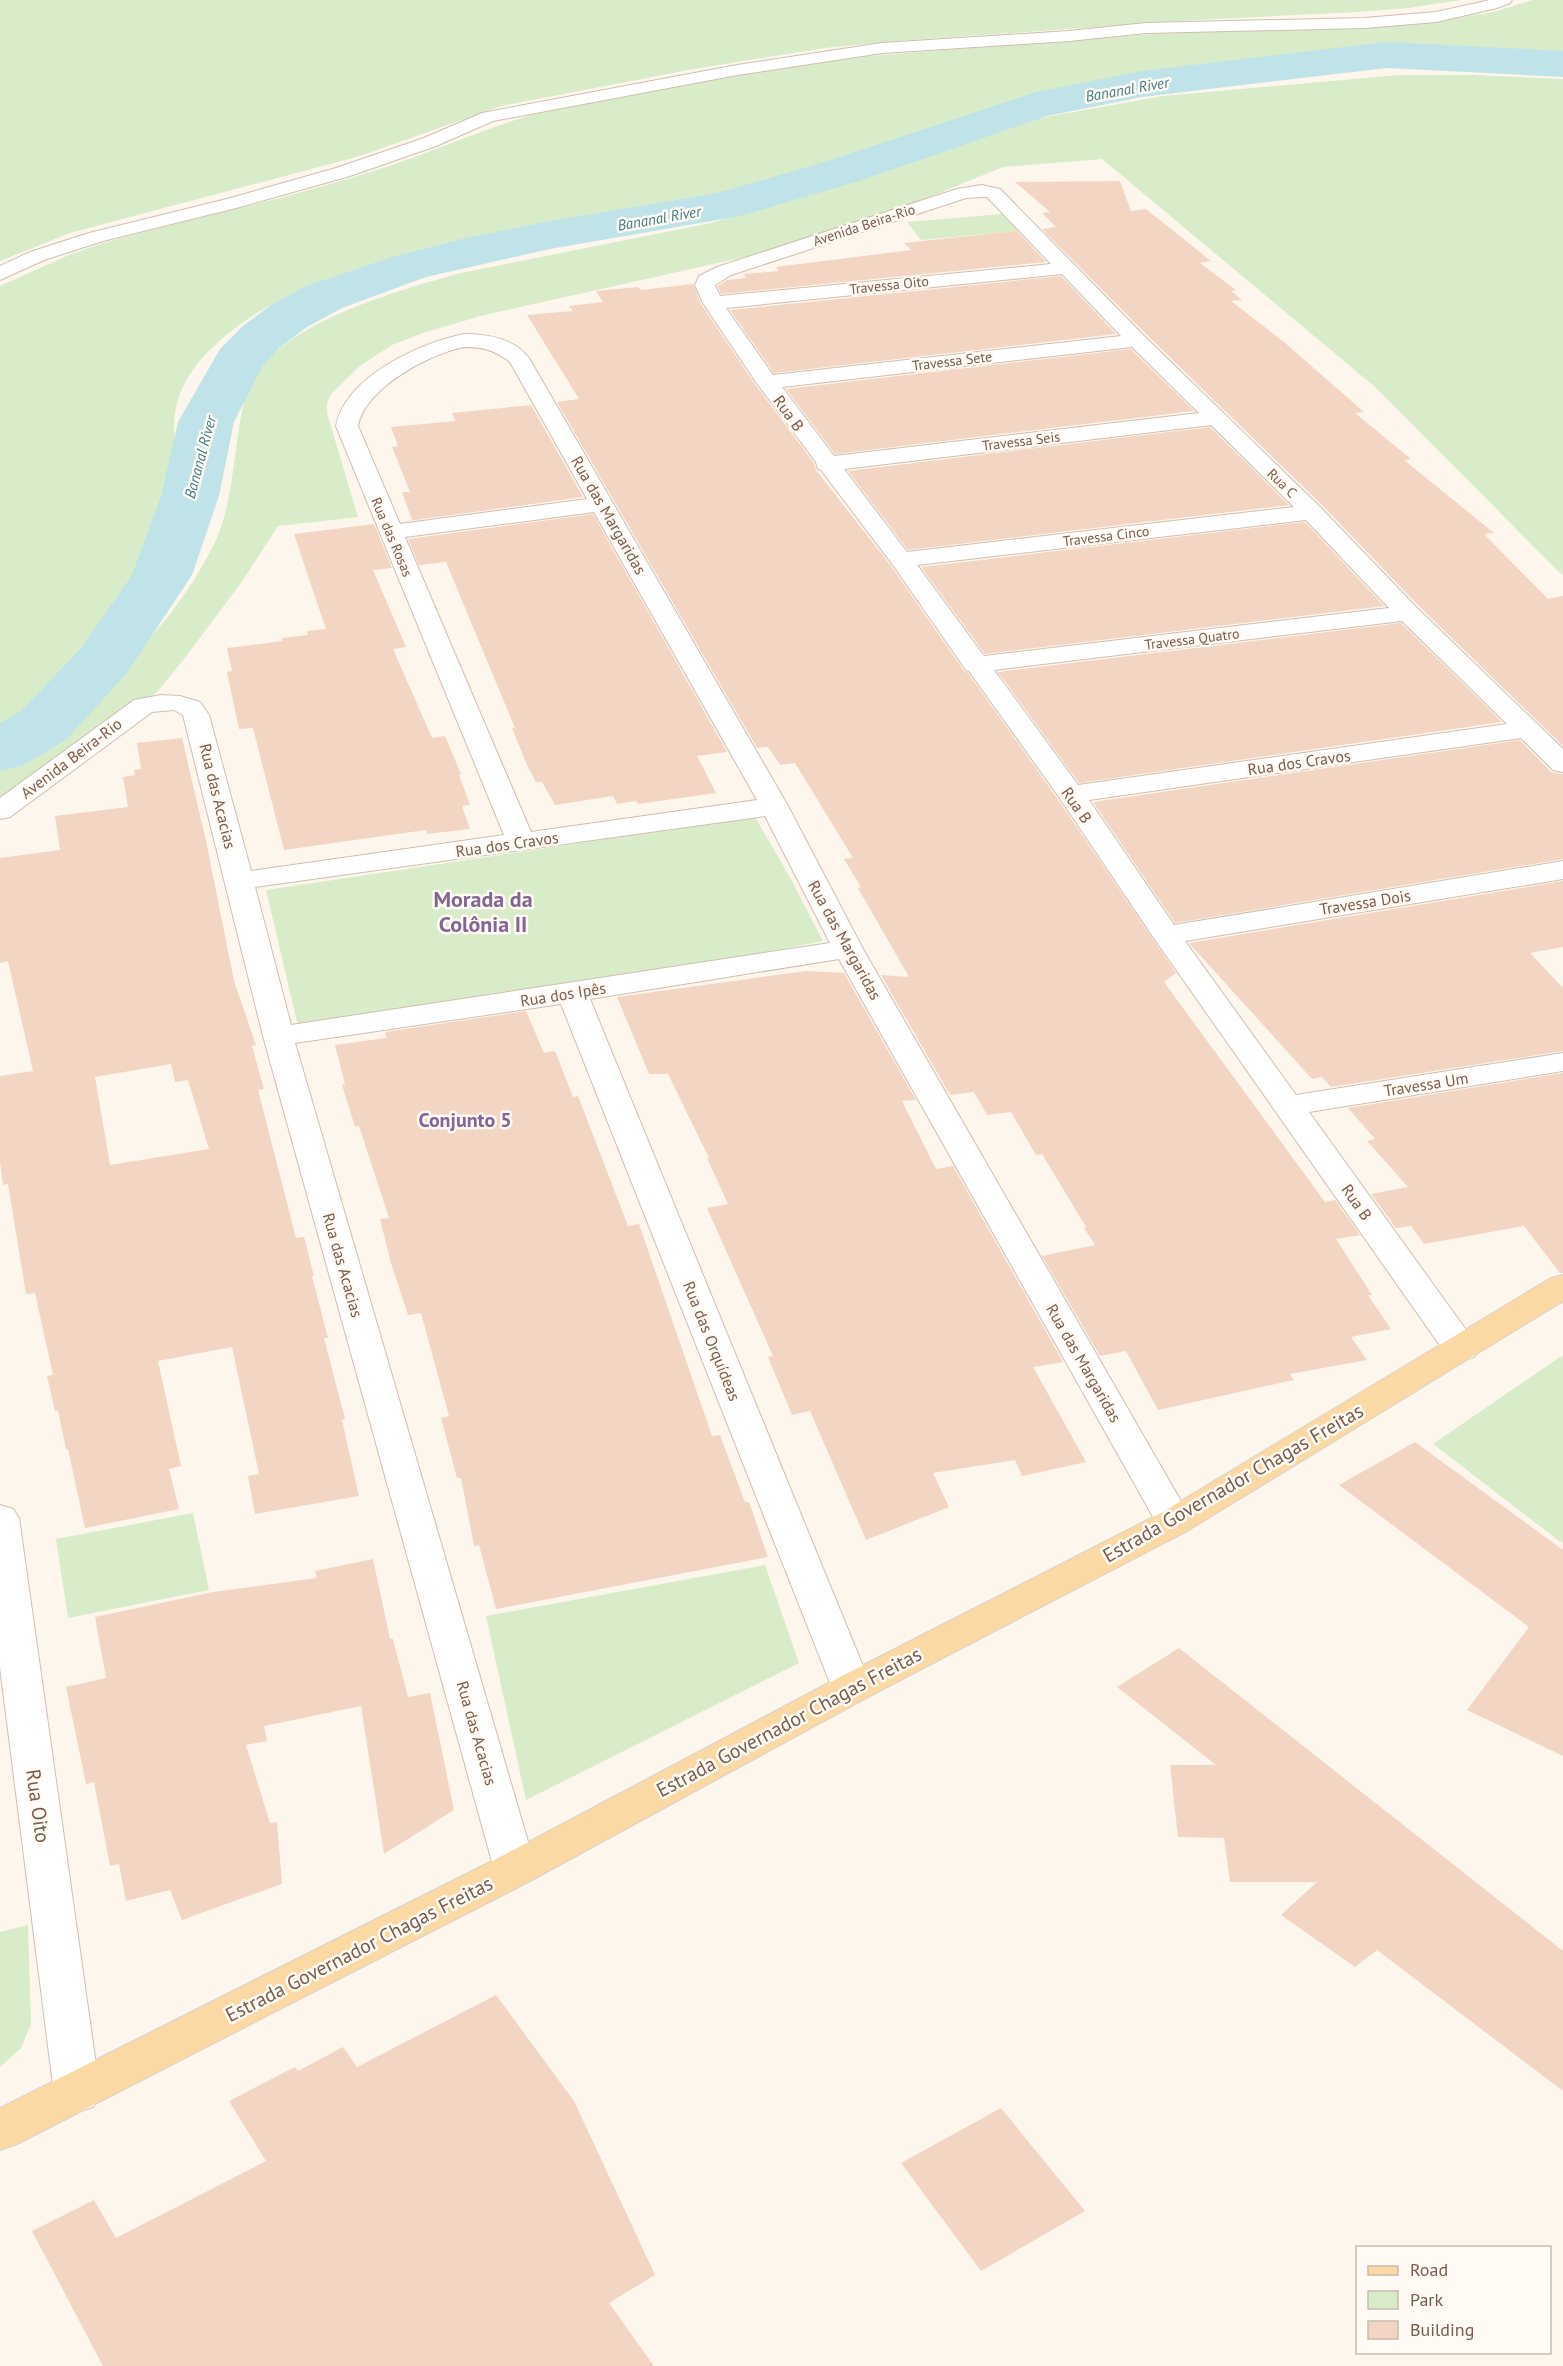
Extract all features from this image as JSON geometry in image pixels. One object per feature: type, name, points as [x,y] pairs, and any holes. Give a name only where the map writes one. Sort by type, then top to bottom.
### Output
[{"type":"main road","name":"Estrada Governador Chagas Freitas","points":[[0,2130],[77,2093],[515,1869],[852,1688],[1174,1522],[1563,1286]]},
{"type":"street","points":[[0,273],[37,256],[96,237],[233,203],[343,172],[430,142],[488,117],[737,70],[882,48],[1069,36],[1146,28],[1405,20],[1436,17],[1504,0]]},
{"type":"street","name":"Avenida Beira-Rio","points":[[724,270],[964,193],[991,192],[1002,201]]},
{"type":"street","name":"Rua C","points":[[1002,201],[1137,340],[1312,512],[1408,612],[1563,764]]},
{"type":"street","name":"Travessa Oito","points":[[713,303],[1066,268]]},
{"type":"street","name":"Rua B","points":[[724,270],[706,280],[705,285],[713,303],[826,464],[901,560],[975,665],[1071,794],[1166,935],[1461,1349]]},
{"type":"street","name":"Travessa Sete","points":[[767,382],[1137,340]]},
{"type":"street","name":"Rua das Rosas","points":[[519,358],[507,347],[485,342],[459,342],[433,347],[390,372],[362,397],[348,415],[347,426],[521,842]]},
{"type":"street","name":"Rua das Margaridas","points":[[519,358],[774,806],[848,949],[1174,1522]]},
{"type":"street","name":"Travessa Seis","points":[[826,464],[1215,418]]},
{"type":"street","points":[[390,532],[603,504]]},
{"type":"street","name":"Travessa Cinco","points":[[901,560],[1312,512]]},
{"type":"street","name":"Travessa Quatro","points":[[975,665],[1408,612]]},
{"type":"street","name":"Rua das Acacias","points":[[143,706],[172,703],[185,705],[194,711],[201,730],[278,1036],[515,1869]]},
{"type":"street","name":"Avenida Beira-Rio","points":[[0,811],[143,706]]},
{"type":"street","name":"Rua dos Cravos","points":[[1071,794],[1527,729]]},
{"type":"street","name":"Rua dos Cravos","points":[[239,881],[774,806]]},
{"type":"street","name":"Travessa Dois","points":[[1166,935],[1563,870]]},
{"type":"street","name":"Rua dos Ipês","points":[[278,1036],[572,993],[848,949]]},
{"type":"street","name":"Rua das Orquídeas","points":[[572,993],[852,1688]]},
{"type":"street","name":"Travessa Um","points":[[1288,1106],[1563,1062]]},
{"type":"street","name":"Rua Oito","points":[[0,1518],[77,2093]]},
{"type":"green space","points":[[0,0],[1461,0],[1408,8],[1357,12],[1196,20],[897,41],[825,48],[688,70],[501,106],[360,156],[70,233],[0,261]]},
{"type":"green space","points":[[1532,0],[1563,0],[1563,60],[1368,50],[1256,60],[1087,84],[1053,91],[995,109],[833,166],[750,192],[691,206],[550,228],[447,249],[328,281],[280,301],[235,328],[206,354],[191,372],[181,392],[175,415],[176,467],[173,492],[131,586],[95,642],[66,676],[43,697],[0,727],[0,286],[71,254],[103,243],[332,184],[541,112],[784,66],[854,57],[1165,33],[1424,23],[1494,12]]},
{"type":"green space","points":[[1400,75],[1475,75],[1563,79],[1563,576],[1375,387],[1102,159],[1003,167],[927,198],[758,254],[484,315],[392,345],[360,366],[331,394],[327,403],[327,413],[358,517],[278,526],[241,583],[157,692],[0,804],[0,768],[102,687],[146,642],[185,594],[216,540],[226,511],[241,416],[250,385],[268,359],[286,343],[308,329],[386,296],[461,273],[711,223],[788,200],[995,126],[1163,96]]},
{"type":"green space","points":[[1002,214],[1018,231],[921,240],[907,222]]},
{"type":"green space","points":[[755,817],[823,941],[717,962],[298,1026],[266,890]]},
{"type":"green space","points":[[1563,1355],[1563,1544],[1433,1444]]},
{"type":"green space","points":[[193,1513],[209,1590],[68,1618],[56,1539]]},
{"type":"green space","points":[[765,1565],[799,1663],[526,1800],[486,1616]]},
{"type":"green space","points":[[28,1925],[31,2024],[21,2048],[0,2067],[0,1932]]},
{"type":"building","points":[[1120,181],[1131,211],[1146,209],[1211,261],[1200,263],[1236,290],[1231,291],[1242,300],[1231,301],[1284,342],[1364,412],[1355,413],[1411,459],[1404,460],[1494,533],[1484,534],[1548,599],[1563,596],[1563,746],[1419,606],[1322,505],[1042,229],[1056,227],[1042,213],[1050,212],[1015,182]]},
{"type":"building","points":[[1017,231],[1046,262],[721,294],[718,286],[727,280],[746,278],[743,274],[779,271],[776,267],[911,250],[904,243]]},
{"type":"building","points":[[1061,276],[1116,334],[774,373],[730,310]]},
{"type":"building","points":[[693,284],[701,304],[754,383],[814,463],[816,470],[891,566],[964,671],[968,673],[1057,798],[1176,973],[1164,982],[1325,1202],[1335,1200],[1360,1235],[1336,1239],[1372,1295],[1368,1295],[1391,1329],[1351,1337],[1367,1360],[1290,1374],[1294,1380],[1158,1410],[1126,1351],[1100,1356],[1042,1256],[1095,1245],[1084,1228],[1086,1227],[1042,1154],[1036,1155],[1011,1112],[987,1115],[974,1092],[950,1095],[881,975],[909,977],[844,859],[853,858],[795,763],[780,765],[768,747],[757,748],[557,402],[579,399],[527,315],[573,311],[569,306],[603,302],[596,291],[638,287],[641,290]]},
{"type":"building","points":[[1131,349],[1194,411],[835,454],[786,389]]},
{"type":"building","points":[[531,405],[583,497],[401,522],[412,520],[402,492],[410,492],[392,447],[398,446],[391,427],[455,421],[452,413]]},
{"type":"building","points":[[1210,427],[1289,505],[908,550],[848,471]]},
{"type":"building","points":[[593,514],[727,752],[697,756],[716,793],[638,804],[636,801],[617,804],[613,796],[555,805],[542,782],[536,782],[527,765],[512,728],[515,728],[446,562],[419,565],[408,539]]},
{"type":"building","points":[[1305,522],[1384,606],[985,654],[921,567]]},
{"type":"building","points":[[374,524],[392,568],[373,570],[406,647],[393,649],[432,738],[445,736],[461,774],[459,775],[470,805],[462,806],[470,829],[427,834],[426,830],[284,850],[253,728],[239,729],[227,672],[232,671],[227,648],[283,641],[282,638],[308,635],[307,631],[326,629],[294,534]]},
{"type":"building","points":[[1401,623],[1502,722],[1079,783],[998,672]]},
{"type":"building","points":[[182,738],[206,841],[234,981],[256,1045],[252,1046],[264,1089],[258,1090],[296,1238],[304,1237],[314,1276],[312,1276],[328,1338],[324,1338],[345,1419],[342,1420],[359,1496],[255,1514],[248,1476],[259,1474],[232,1347],[158,1361],[181,1466],[169,1469],[179,1509],[85,1528],[68,1449],[66,1449],[58,1411],[55,1411],[47,1376],[53,1375],[35,1293],[26,1294],[8,1184],[3,1185],[0,1162],[0,1076],[33,1071],[8,961],[0,963],[0,858],[60,850],[55,816],[128,807],[123,777],[135,775],[134,770],[141,769],[137,743]],"holes":[[[171,1064],[175,1082],[188,1080],[209,1149],[110,1165],[95,1077]]]},
{"type":"building","points":[[1520,740],[1551,772],[1563,774],[1563,859],[1175,923],[1093,802]]},
{"type":"building","points":[[1563,881],[1563,947],[1530,953],[1563,988],[1563,1051],[1331,1087],[1322,1077],[1312,1079],[1189,943]]},
{"type":"building","points":[[806,971],[844,973],[916,1100],[902,1101],[936,1169],[953,1166],[1063,1362],[1033,1367],[1086,1462],[1022,1476],[1015,1460],[933,1473],[949,1507],[866,1540],[810,1411],[792,1415],[768,1357],[773,1356],[707,1208],[728,1204],[707,1158],[709,1158],[668,1074],[649,1074],[617,997]]},
{"type":"building","points":[[526,1011],[544,1053],[555,1051],[573,1097],[578,1096],[628,1226],[639,1224],[712,1436],[720,1435],[745,1502],[749,1502],[768,1557],[496,1609],[479,1545],[474,1546],[461,1478],[457,1478],[441,1418],[449,1416],[421,1313],[408,1315],[391,1263],[380,1219],[389,1218],[359,1126],[355,1127],[342,1085],[345,1084],[335,1045],[386,1038],[385,1032]]},
{"type":"building","points":[[1563,1073],[1563,1273],[1560,1273],[1524,1226],[1424,1244],[1411,1226],[1396,1228],[1371,1194],[1408,1187],[1367,1141],[1375,1139],[1348,1108]]},
{"type":"building","points":[[1415,1442],[1563,1550],[1563,1756],[1467,1710],[1529,1627],[1339,1485]]},
{"type":"building","points":[[373,1559],[390,1639],[393,1639],[408,1697],[430,1693],[454,1810],[384,1854],[361,1706],[264,1726],[267,1741],[246,1745],[270,1823],[277,1822],[282,1884],[182,1920],[170,1890],[126,1901],[119,1864],[110,1866],[94,1782],[86,1784],[66,1687],[106,1678],[95,1617],[213,1592],[317,1578],[315,1571]]},
{"type":"building","points":[[1179,1648],[1563,1951],[1563,2091],[1377,1950],[1355,1967],[1281,1915],[1317,1882],[1230,1882],[1224,1838],[1178,1837],[1170,1765],[1216,1765],[1117,1687]]},
{"type":"building","points":[[496,1995],[574,2101],[655,2275],[609,2303],[654,2366],[103,2366],[32,2231],[94,2200],[116,2238],[266,2161],[229,2101],[295,2067],[298,2071],[343,2047],[357,2067]]},
{"type":"building","points":[[1001,2108],[1085,2211],[981,2271],[901,2163]]},
{"type":"waterway","name":"Bananal River","points":[[0,751],[44,725],[105,660],[162,575],[190,496],[206,422],[239,360],[261,337],[289,316],[324,297],[409,267],[466,253],[550,235],[723,206],[840,172],[1037,105],[1142,84],[1387,55],[1563,64]]},
{"type":"district","name":"Morada da Colônia II","points":[[483,912]]},
{"type":"district","name":"Conjunto 5","points":[[465,1120]]}]
